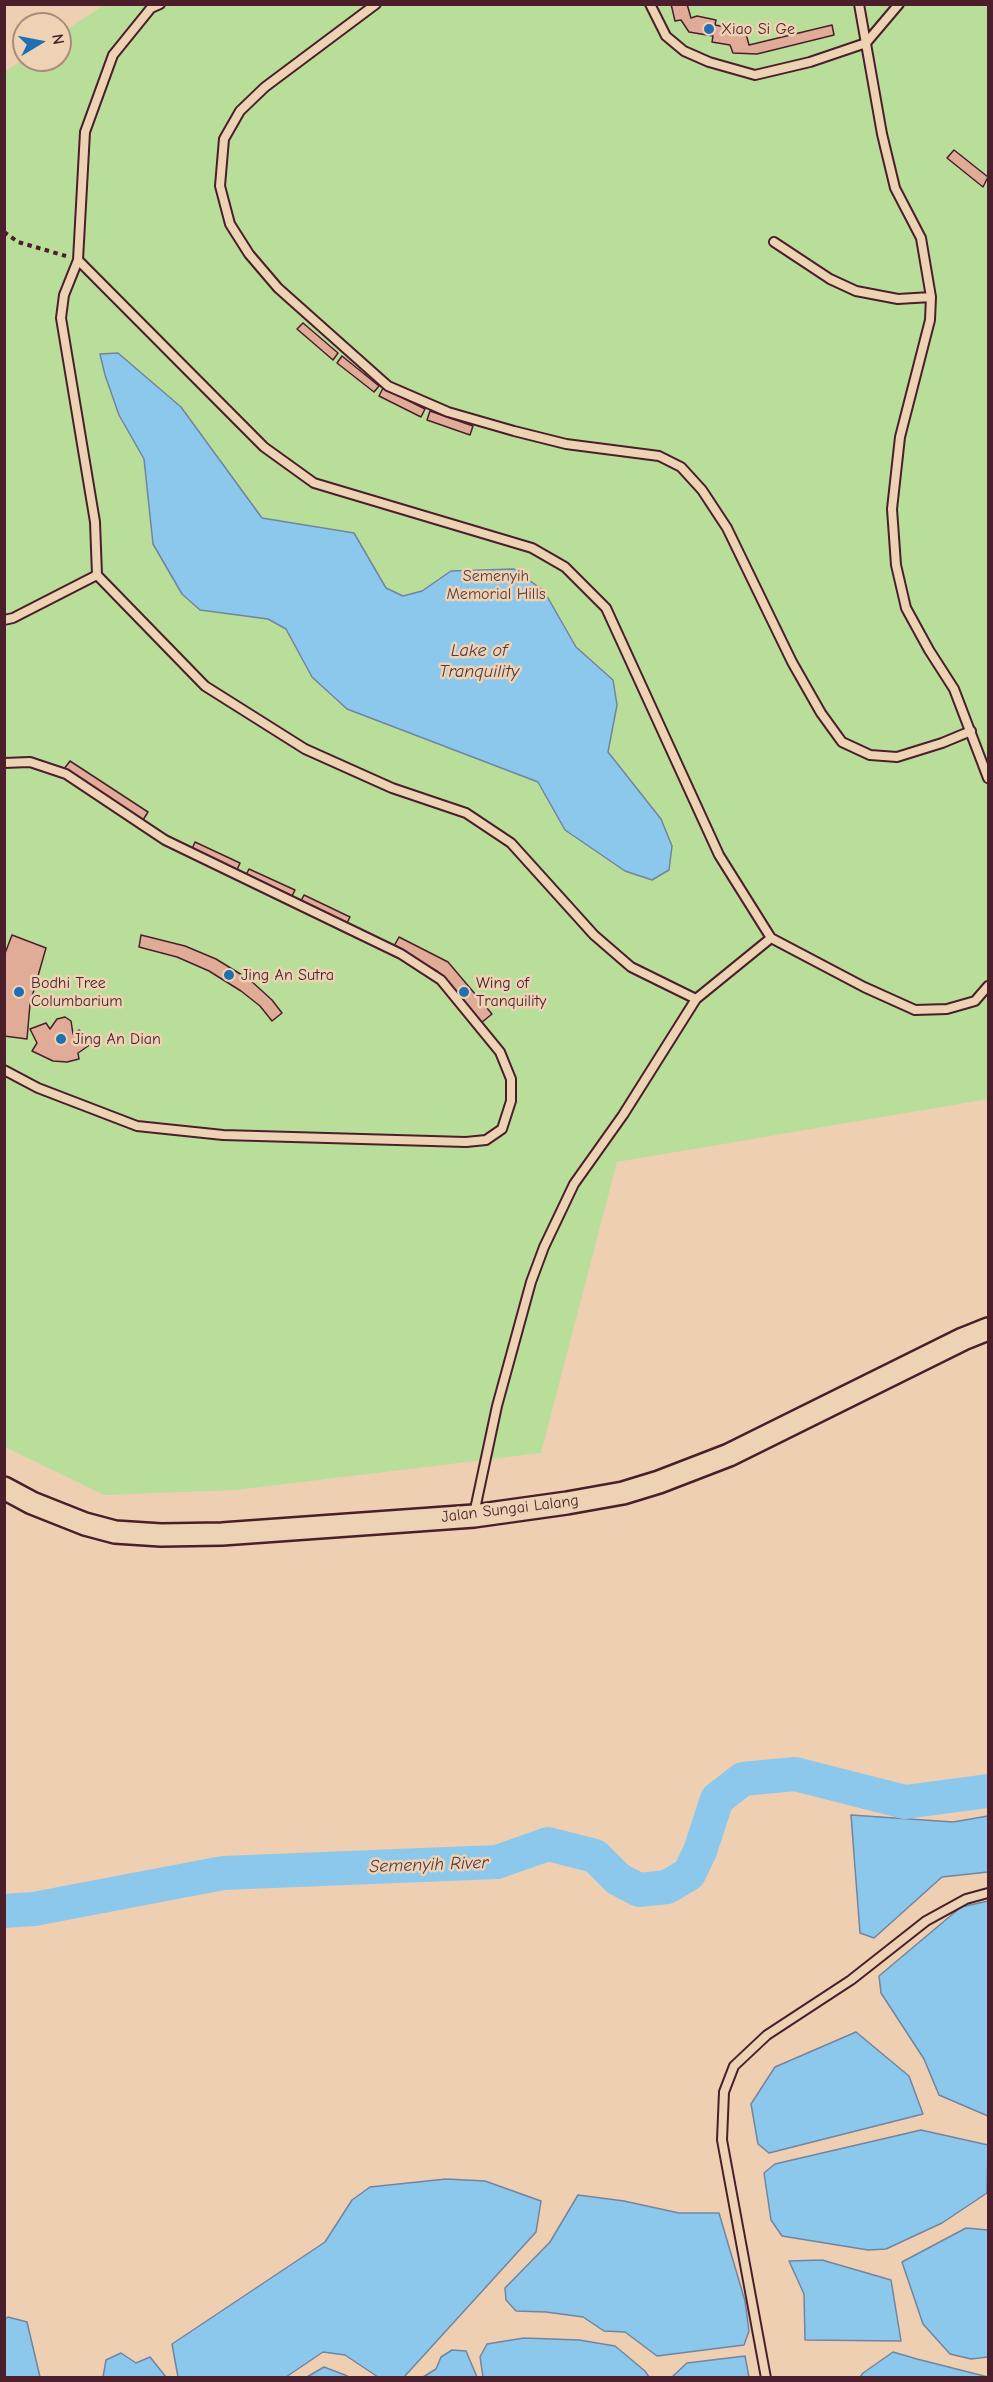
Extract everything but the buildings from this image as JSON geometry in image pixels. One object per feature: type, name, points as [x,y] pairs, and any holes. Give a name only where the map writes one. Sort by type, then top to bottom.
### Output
[{"type":"street","name":"Jalan Sungai Lalang","points":[[4,1488],[32,1503],[85,1524],[115,1532],[161,1535],[222,1534],[474,1516],[567,1503],[623,1493],[729,1455],[952,1344],[988,1329]]},
{"type":"lane","points":[[160,4],[151,8],[113,55],[85,132],[78,260],[64,295],[61,318],[95,522],[97,575],[205,686],[305,749],[392,788],[466,813],[511,843],[594,935],[631,967],[696,999]]},
{"type":"lane","points":[[376,4],[265,87],[240,111],[224,139],[220,186],[230,224],[249,254],[278,288],[388,386],[448,412],[514,431],[566,444],[659,456],[681,467],[702,490],[727,528],[792,662],[821,713],[842,742],[870,755],[897,757],[971,731]]},
{"type":"lane","points":[[650,4],[666,36],[684,51],[709,62],[754,75],[810,62],[866,43],[899,4]]},
{"type":"lane","points":[[860,4],[884,145],[896,188],[921,238],[931,297],[930,321],[900,437],[892,509],[896,565],[906,608],[954,689],[988,778]]},
{"type":"lane","points":[[774,242],[830,279],[856,291],[898,299],[931,297]]},
{"type":"lane","points":[[78,260],[264,447],[314,483],[532,548],[565,567],[606,608],[720,855],[771,938],[864,987],[915,1010],[947,1009],[975,1001],[988,986]]},
{"type":"lane","points":[[4,620],[13,618],[97,575]]},
{"type":"lane","points":[[4,764],[30,762],[66,774],[165,840],[401,954],[441,980],[500,1052],[511,1079],[511,1101],[502,1129],[486,1140],[223,1135],[137,1126],[38,1088],[4,1070]]},
{"type":"lane","points":[[474,1516],[497,1406],[531,1282],[544,1247],[574,1184],[623,1115],[696,999],[771,938]]},
{"type":"lane","points":[[766,2378],[722,2140],[724,2092],[734,2066],[768,2035],[851,1980],[926,1921],[966,1899],[988,1893]]},
{"type":"path","points":[[4,232],[18,242],[78,260]]},
{"type":"green space","name":"Semenyih Memorial Hills","points":[[104,5],[988,5],[988,1099],[617,1162],[541,1453],[236,1490],[104,1495],[5,1447],[4,72],[12,67],[12,72],[72,72],[72,26]]},
{"type":"water","name":"Lake of Tranquility","points":[[118,353],[181,407],[262,518],[354,533],[386,588],[403,596],[422,591],[451,571],[514,569],[544,591],[576,647],[613,680],[617,705],[608,752],[661,819],[672,846],[669,870],[652,880],[625,871],[565,830],[538,782],[347,709],[312,677],[286,629],[268,619],[200,610],[182,594],[153,544],[144,459],[119,415],[105,375],[100,354]]},
{"type":"water","points":[[851,1815],[953,1822],[988,1816],[988,1872],[942,1877],[874,1938],[860,1933]]},
{"type":"water","points":[[988,1901],[988,2116],[939,2095],[924,2059],[881,1993],[879,1976],[961,1907]]},
{"type":"water","points":[[856,2032],[909,2076],[923,2114],[769,2153],[758,2144],[751,2104],[775,2067]]},
{"type":"water","points":[[921,2130],[988,2145],[987,2193],[942,2223],[886,2249],[868,2250],[782,2236],[771,2220],[764,2173],[775,2164]]},
{"type":"water","points":[[446,2179],[485,2181],[541,2201],[536,2232],[404,2377],[378,2377],[345,2355],[323,2352],[286,2377],[178,2377],[172,2344],[325,2242],[352,2200],[370,2187]]},
{"type":"water","points":[[578,2195],[624,2201],[679,2213],[719,2213],[745,2301],[749,2331],[744,2345],[657,2356],[625,2332],[604,2331],[583,2317],[516,2311],[506,2300],[505,2288],[550,2242]]},
{"type":"water","points":[[966,2228],[988,2230],[988,2357],[971,2359],[950,2354],[923,2324],[902,2262]]},
{"type":"water","points":[[822,2260],[891,2280],[901,2341],[805,2340],[804,2294],[789,2261]]},
{"type":"water","points":[[8,2317],[27,2322],[40,2377],[5,2377],[5,2319]]},
{"type":"water","points":[[524,2338],[579,2340],[615,2346],[649,2377],[483,2377],[480,2357],[487,2344]]},
{"type":"water","points":[[452,2350],[466,2351],[477,2377],[423,2377],[436,2369],[441,2357]]},
{"type":"water","points":[[893,2352],[917,2359],[988,2377],[860,2377]]},
{"type":"water","points":[[121,2353],[136,2363],[150,2357],[166,2377],[103,2377],[106,2360]]},
{"type":"water","points":[[745,2356],[749,2377],[672,2377],[687,2363]]},
{"type":"water","points":[[324,2367],[345,2375],[349,2377],[307,2377]]},
{"type":"waterway","name":"Semenyih River","points":[[4,1911],[34,1909],[223,1873],[497,1862],[548,1844],[595,1856],[618,1879],[639,1890],[667,1887],[689,1874],[700,1851],[717,1799],[743,1779],[795,1774],[905,1802],[988,1791]]},
{"type":"place","name":"Xiao Si Ge","points":[[709,29]]},
{"type":"place","name":"Jing An Sutra","points":[[229,975]]},
{"type":"place","name":"Bodhi Tree Columbarium","points":[[19,992]]},
{"type":"place","name":"Wing of Tranquility","points":[[464,992]]},
{"type":"place","name":"Jing An Dian","points":[[61,1039]]}]
